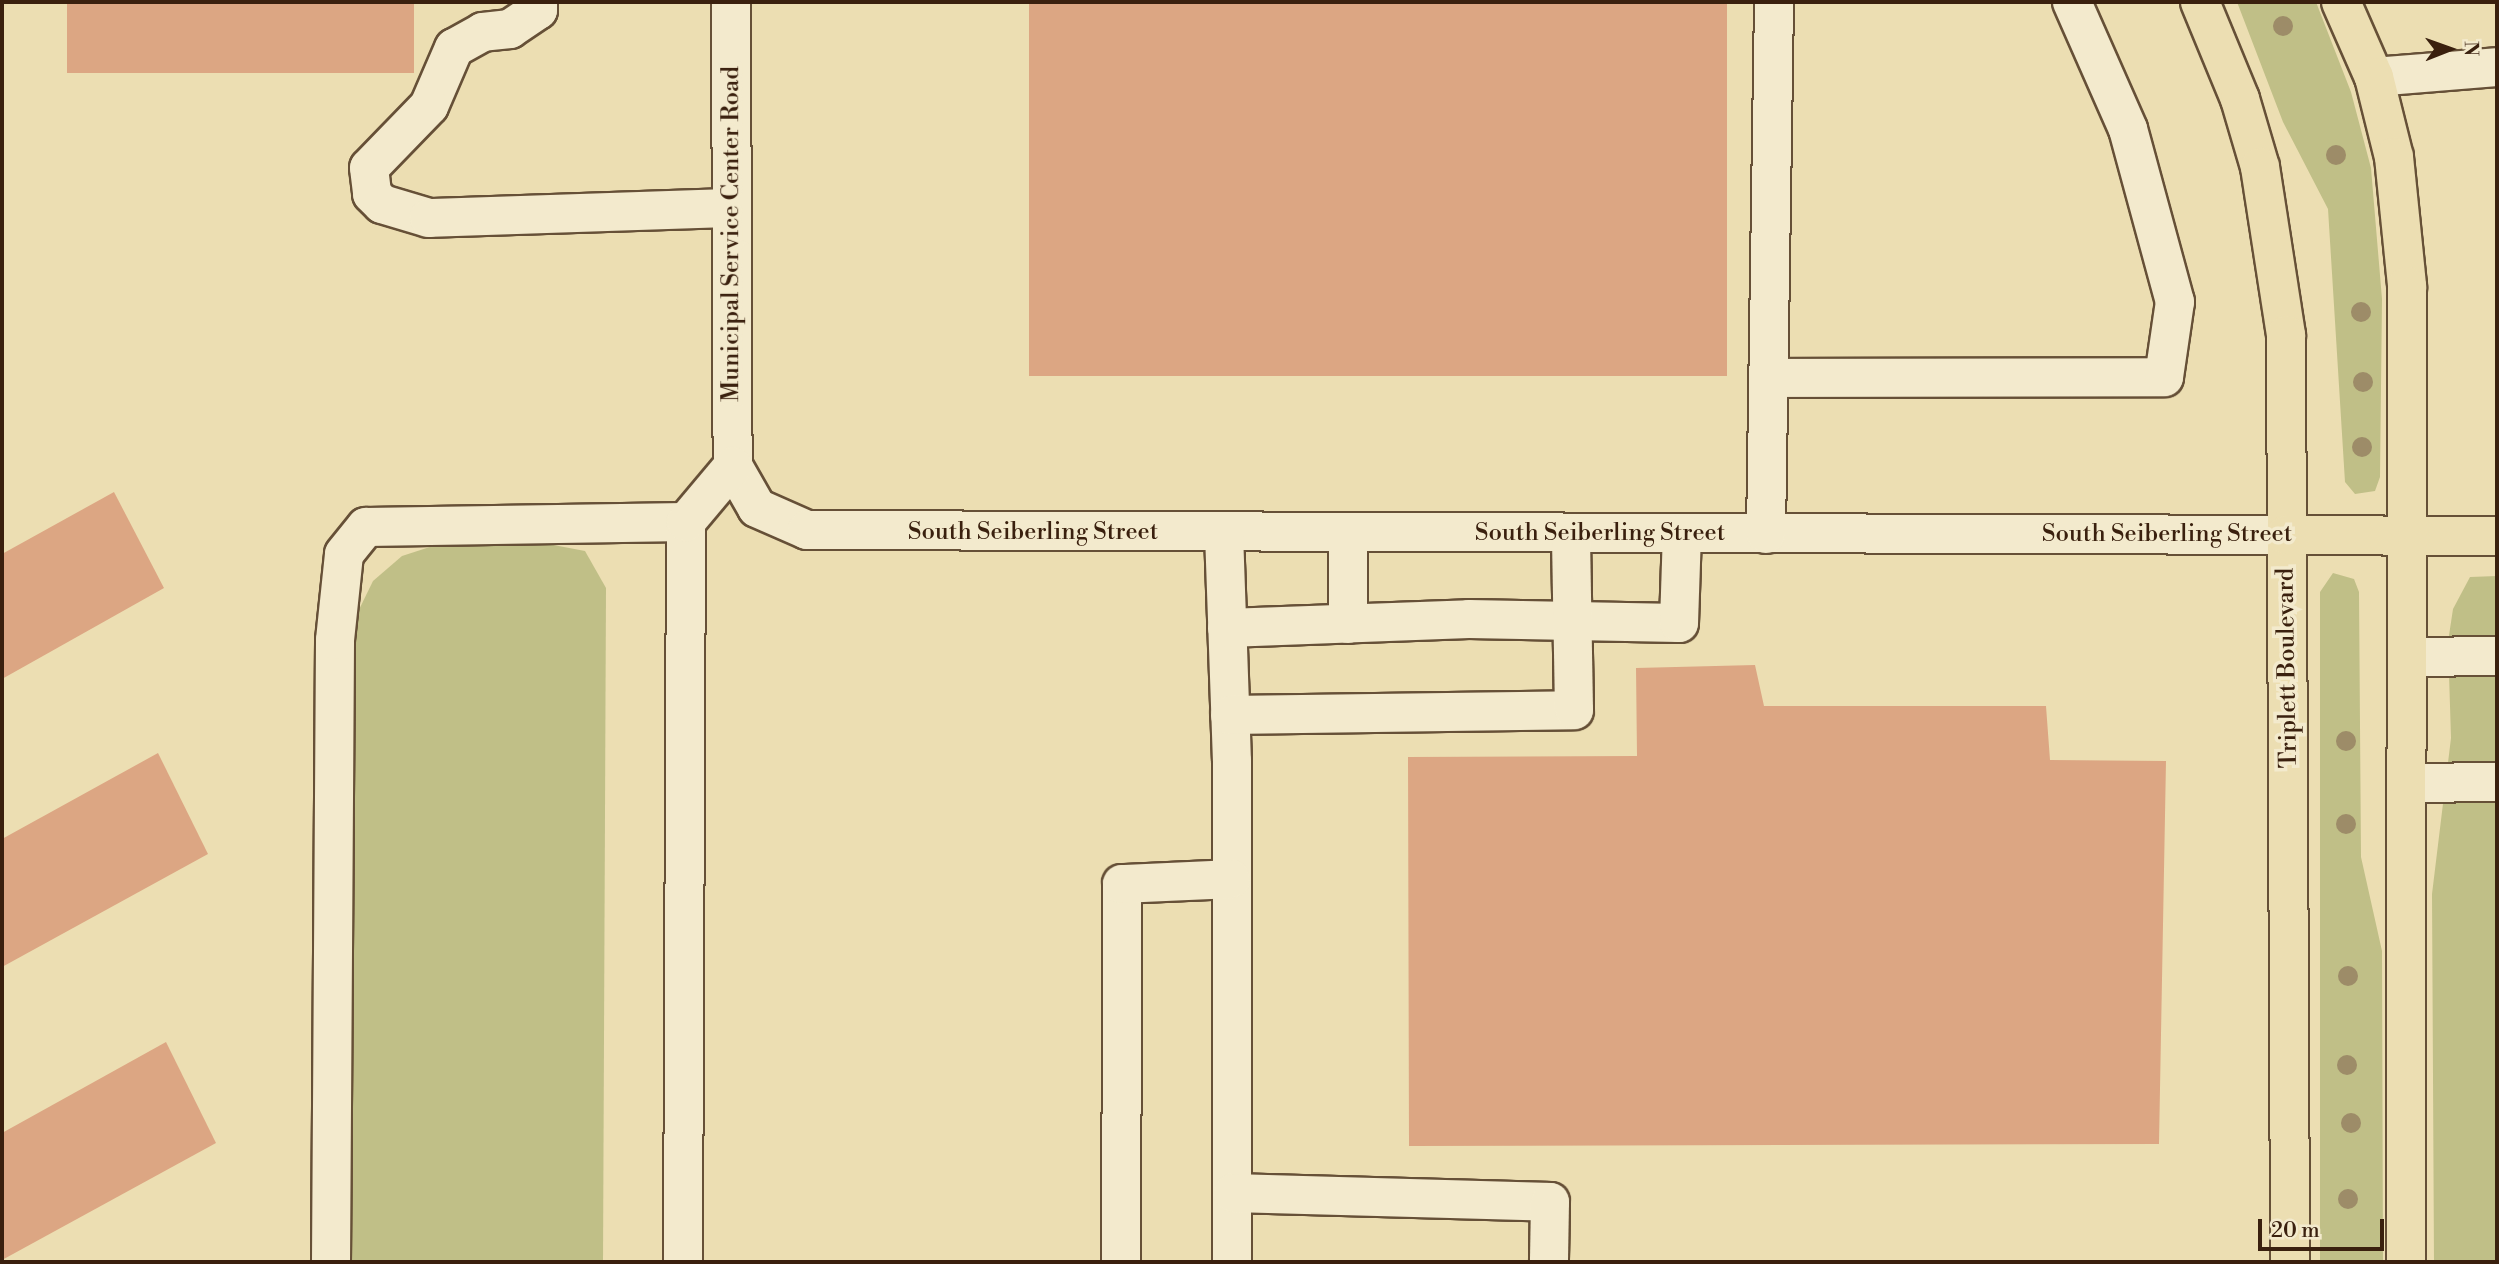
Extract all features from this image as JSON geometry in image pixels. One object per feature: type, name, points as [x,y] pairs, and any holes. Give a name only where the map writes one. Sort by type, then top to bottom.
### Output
[{"type":"main road","name":"Triplett Boulevard","points":[[2200,2],[2240,99],[2269,210],[2286,335],[2290,1262]]},
{"type":"main road","points":[[2342,2],[2374,77],[2394,157],[2407,286],[2406,1262]]},
{"type":"main road","name":"South Seiberling Street","points":[[2286,535],[2497,536]]},
{"type":"street","points":[[538,2],[538,10],[510,29],[483,32],[454,48],[429,106],[369,168],[372,194],[382,204],[429,218],[732,208]]},
{"type":"street","name":"Municipal Service Center Road","points":[[731,2],[733,466]]},
{"type":"street","points":[[1766,534],[1774,2]]},
{"type":"street","points":[[1768,378],[2164,377],[2175,302],[2128,129],[2072,2]]},
{"type":"street","points":[[2374,77],[2497,67]]},
{"type":"street","points":[[683,1262],[685,522],[733,466]]},
{"type":"street","name":"South Seiberling Street","points":[[733,466],[767,516],[825,533],[2286,535]]},
{"type":"street","points":[[331,1262],[335,640],[344,554],[366,527],[685,522]]},
{"type":"street","points":[[1224,533],[1230,715],[1233,1262]]},
{"type":"street","points":[[1348,533],[1348,624]]},
{"type":"street","points":[[1230,715],[1574,710],[1571,534]]},
{"type":"street","points":[[1227,628],[1571,620],[1679,623],[1682,534]]},
{"type":"street","points":[[2407,657],[2497,656]]},
{"type":"street","points":[[2407,783],[2497,782]]},
{"type":"street","points":[[1121,1262],[1122,884],[1231,879]]},
{"type":"street","points":[[1233,1193],[1550,1202],[1549,1262]]},
{"type":"shaded area","points":[[2237,2],[2316,2],[2351,92],[2371,168],[2382,299],[2380,477],[2375,491],[2355,494],[2345,482],[2328,209],[2283,122]]},
{"type":"shaded area","points":[[543,543],[585,551],[606,588],[603,1262],[349,1262],[350,628],[373,581],[402,556],[436,545]]},
{"type":"shaded area","points":[[2333,573],[2354,579],[2359,592],[2361,857],[2382,951],[2383,1262],[2320,1262],[2320,592]]},
{"type":"shaded area","points":[[2497,576],[2497,1262],[2434,1262],[2432,894],[2451,738],[2448,642],[2453,609],[2470,577]]},
{"type":"building","points":[[67,2],[414,2],[414,73],[67,73]]},
{"type":"building","points":[[1029,2],[1727,2],[1727,376],[1029,376]]},
{"type":"building","points":[[114,492],[164,588],[2,679],[2,554]]},
{"type":"building","points":[[1755,665],[1764,706],[2046,706],[2050,760],[2166,761],[2159,1144],[1409,1146],[1408,757],[1637,756],[1636,668]]},
{"type":"building","points":[[158,753],[208,854],[2,967],[2,839]]},
{"type":"building","points":[[166,1042],[216,1143],[2,1260],[2,1133]]}]
